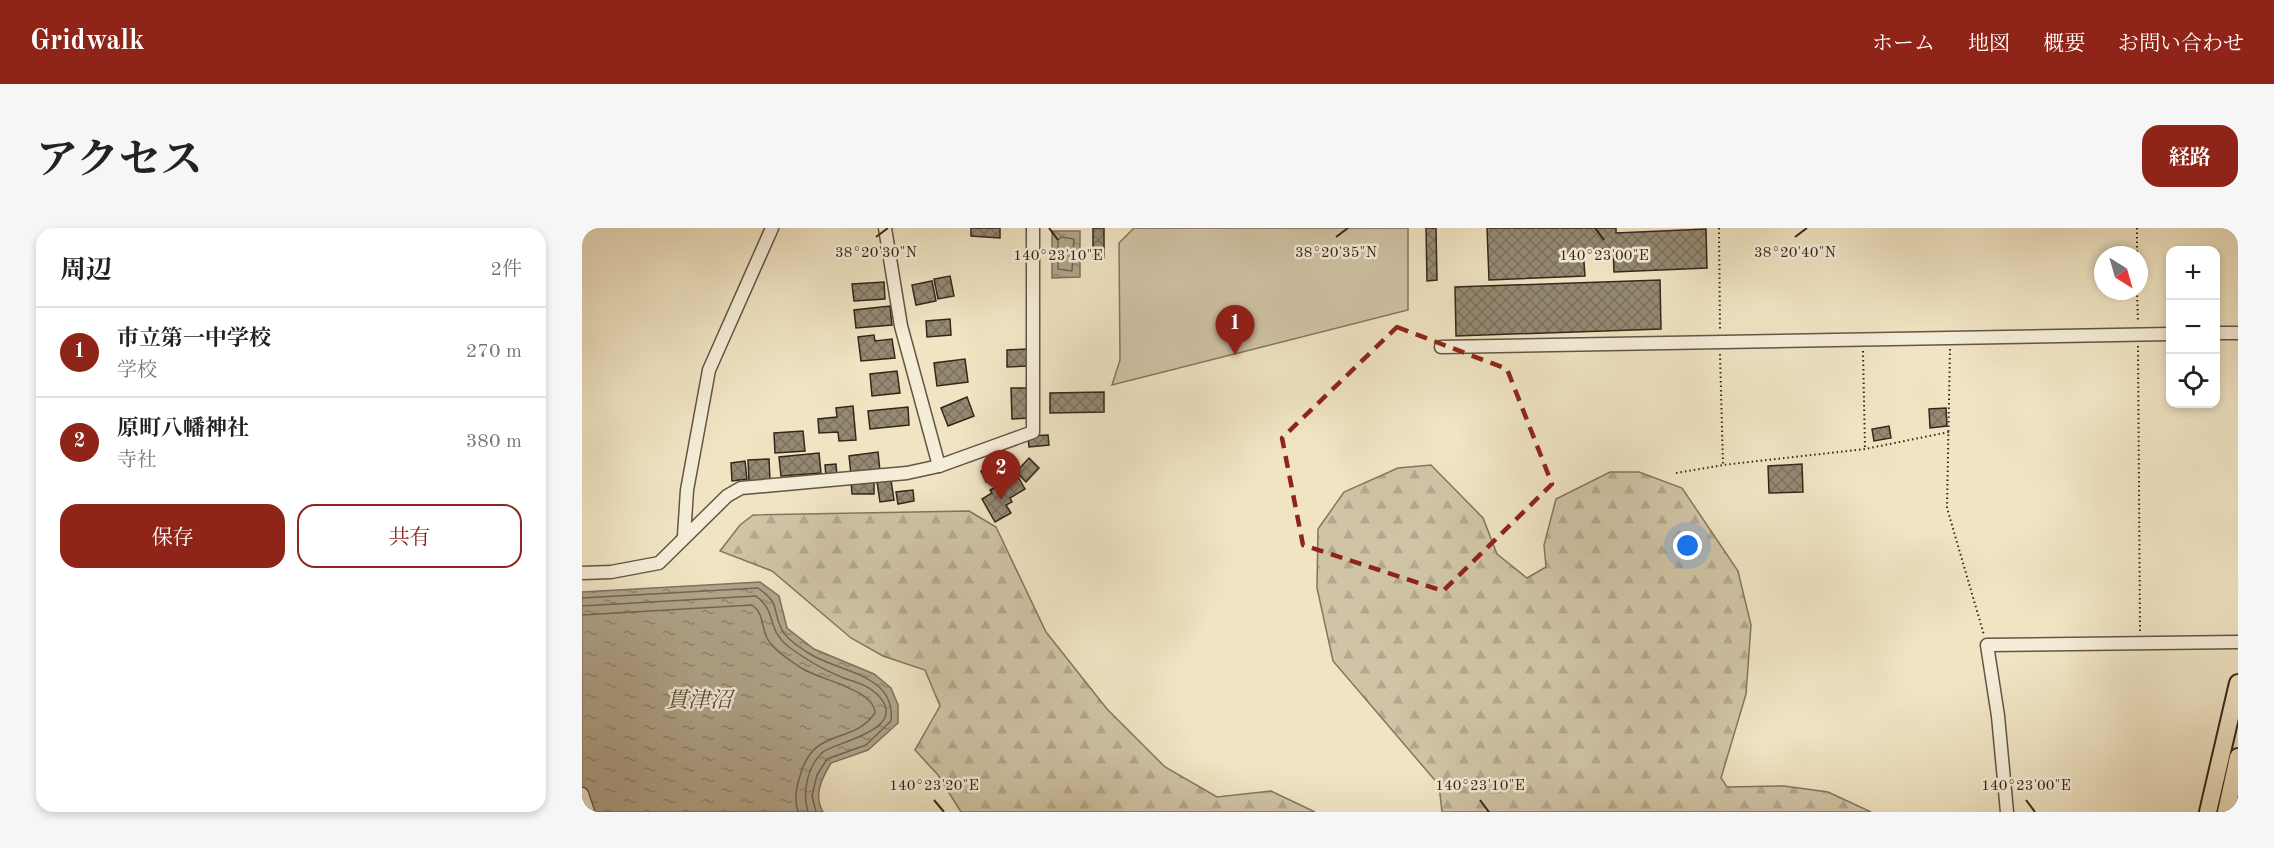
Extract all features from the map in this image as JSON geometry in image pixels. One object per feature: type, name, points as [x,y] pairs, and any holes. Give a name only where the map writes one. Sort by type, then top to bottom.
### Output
[{"type":"highway","points":[[2208,812],[2238,683]]},
{"type":"highway","points":[[2226,812],[2238,757]]},
{"type":"street","points":[[684,536],[687,490],[709,370],[772,228]]},
{"type":"street","points":[[885,228],[901,326],[939,466]]},
{"type":"street","points":[[582,573],[611,572],[659,563],[669,556],[684,536],[727,496],[741,488],[907,473],[939,466],[1033,432],[1033,228]]},
{"type":"street","points":[[2220,333],[2238,333]]},
{"type":"street","points":[[1441,347],[2166,334]]},
{"type":"street","points":[[2007,812],[1998,716],[1987,645],[2238,642]]},
{"type":"street","points":[[582,794],[588,812]]},
{"type":"path","points":[[1719,228],[1723,465]]},
{"type":"path","points":[[2137,228],[2137,246]]},
{"type":"path","points":[[2137,300],[2140,643]]},
{"type":"path","points":[[1951,337],[1947,508],[1987,645]]},
{"type":"path","points":[[1863,339],[1865,449]]},
{"type":"path","points":[[1676,473],[1723,465],[1865,449],[1949,432]]},
{"type":"highlighted area","points":[[1397,327],[1507,369],[1552,484],[1443,591],[1303,545],[1282,438]]},
{"type":"green space","points":[[1134,228],[1408,228],[1408,310],[1112,385],[1120,360],[1119,243]]},
{"type":"green space","points":[[1431,465],[1483,518],[1497,554],[1527,578],[1546,567],[1544,545],[1556,499],[1610,472],[1639,472],[1682,488],[1738,571],[1751,625],[1746,694],[1721,778],[1727,787],[1784,786],[1828,792],[1871,812],[1442,812],[1439,785],[1333,661],[1317,588],[1318,529],[1344,492],[1398,468]]},
{"type":"green space","points":[[969,511],[996,527],[1046,632],[1107,709],[1165,767],[1217,797],[1271,791],[1315,812],[961,812],[938,775],[915,750],[940,706],[925,670],[883,656],[851,638],[772,571],[720,551],[740,525],[753,515]]},
{"type":"water","points":[[1052,231],[1080,231],[1080,277],[1052,278]]},
{"type":"water","name":"貫津沼","points":[[760,582],[779,596],[787,628],[814,649],[874,674],[891,688],[898,705],[898,723],[868,750],[831,763],[819,793],[823,812],[588,812],[582,793],[582,592]]},
{"type":"building","points":[[971,228],[1000,228],[1000,238],[971,236]]},
{"type":"building","points":[[1093,228],[1104,228],[1104,258],[1093,258]]},
{"type":"building","points":[[1426,228],[1436,228],[1437,280],[1427,281]]},
{"type":"building","points":[[1487,228],[1616,228],[1616,233],[1706,229],[1707,268],[1614,272],[1613,248],[1583,250],[1585,276],[1489,280]]},
{"type":"building","points":[[950,276],[954,296],[938,299],[934,279]]},
{"type":"building","points":[[1660,280],[1661,329],[1456,336],[1455,287]]},
{"type":"building","points":[[932,281],[936,301],[916,305],[912,285]]},
{"type":"building","points":[[884,282],[885,299],[854,301],[852,284]]},
{"type":"building","points":[[890,306],[892,325],[856,328],[854,310]]},
{"type":"building","points":[[950,319],[951,335],[927,337],[926,321]]},
{"type":"building","points":[[874,335],[875,341],[892,339],[895,358],[861,361],[858,337]]},
{"type":"building","points":[[1030,349],[1030,366],[1007,367],[1007,350]]},
{"type":"building","points":[[965,359],[968,382],[937,386],[934,363]]},
{"type":"building","points":[[897,371],[900,393],[872,396],[870,374]]},
{"type":"building","points":[[1011,388],[1030,388],[1030,418],[1012,419]]},
{"type":"building","points":[[1104,392],[1104,412],[1050,413],[1050,393]]},
{"type":"building","points":[[967,397],[974,416],[948,426],[941,408]]},
{"type":"building","points":[[853,406],[856,440],[839,441],[838,432],[819,433],[818,419],[837,417],[836,408]]},
{"type":"building","points":[[908,407],[909,425],[870,429],[868,411]]},
{"type":"building","points":[[1946,408],[1947,426],[1930,428],[1929,409]]},
{"type":"building","points":[[1889,426],[1891,438],[1874,441],[1872,429]]},
{"type":"building","points":[[803,431],[805,451],[775,453],[774,433]]},
{"type":"building","points":[[1048,435],[1049,445],[1029,447],[1028,436]]},
{"type":"building","points":[[878,452],[880,471],[851,475],[849,456]]},
{"type":"building","points":[[819,453],[821,473],[781,476],[779,457]]},
{"type":"building","points":[[1029,458],[1039,468],[1026,482],[1016,472]]},
{"type":"building","points":[[769,459],[770,480],[749,481],[748,460]]},
{"type":"building","points":[[745,461],[747,479],[732,481],[731,463]]},
{"type":"building","points":[[836,464],[837,476],[826,477],[825,465]]},
{"type":"building","points":[[995,464],[1000,475],[986,482],[981,471]]},
{"type":"building","points":[[1802,464],[1803,492],[1769,493],[1768,466]]},
{"type":"building","points":[[1017,475],[1025,489],[1010,498],[1012,502],[1006,505],[1011,513],[995,522],[982,499],[992,493],[990,490]]},
{"type":"building","points":[[874,480],[874,494],[852,494],[851,481]]},
{"type":"building","points":[[891,480],[894,500],[880,502],[877,482]]},
{"type":"building","points":[[913,490],[914,501],[898,504],[896,492]]},
{"type":"place","name":"市立第一中学校","points":[[1235,355]]},
{"type":"place","name":"原町八幡神社","points":[[1001,500]]}]
